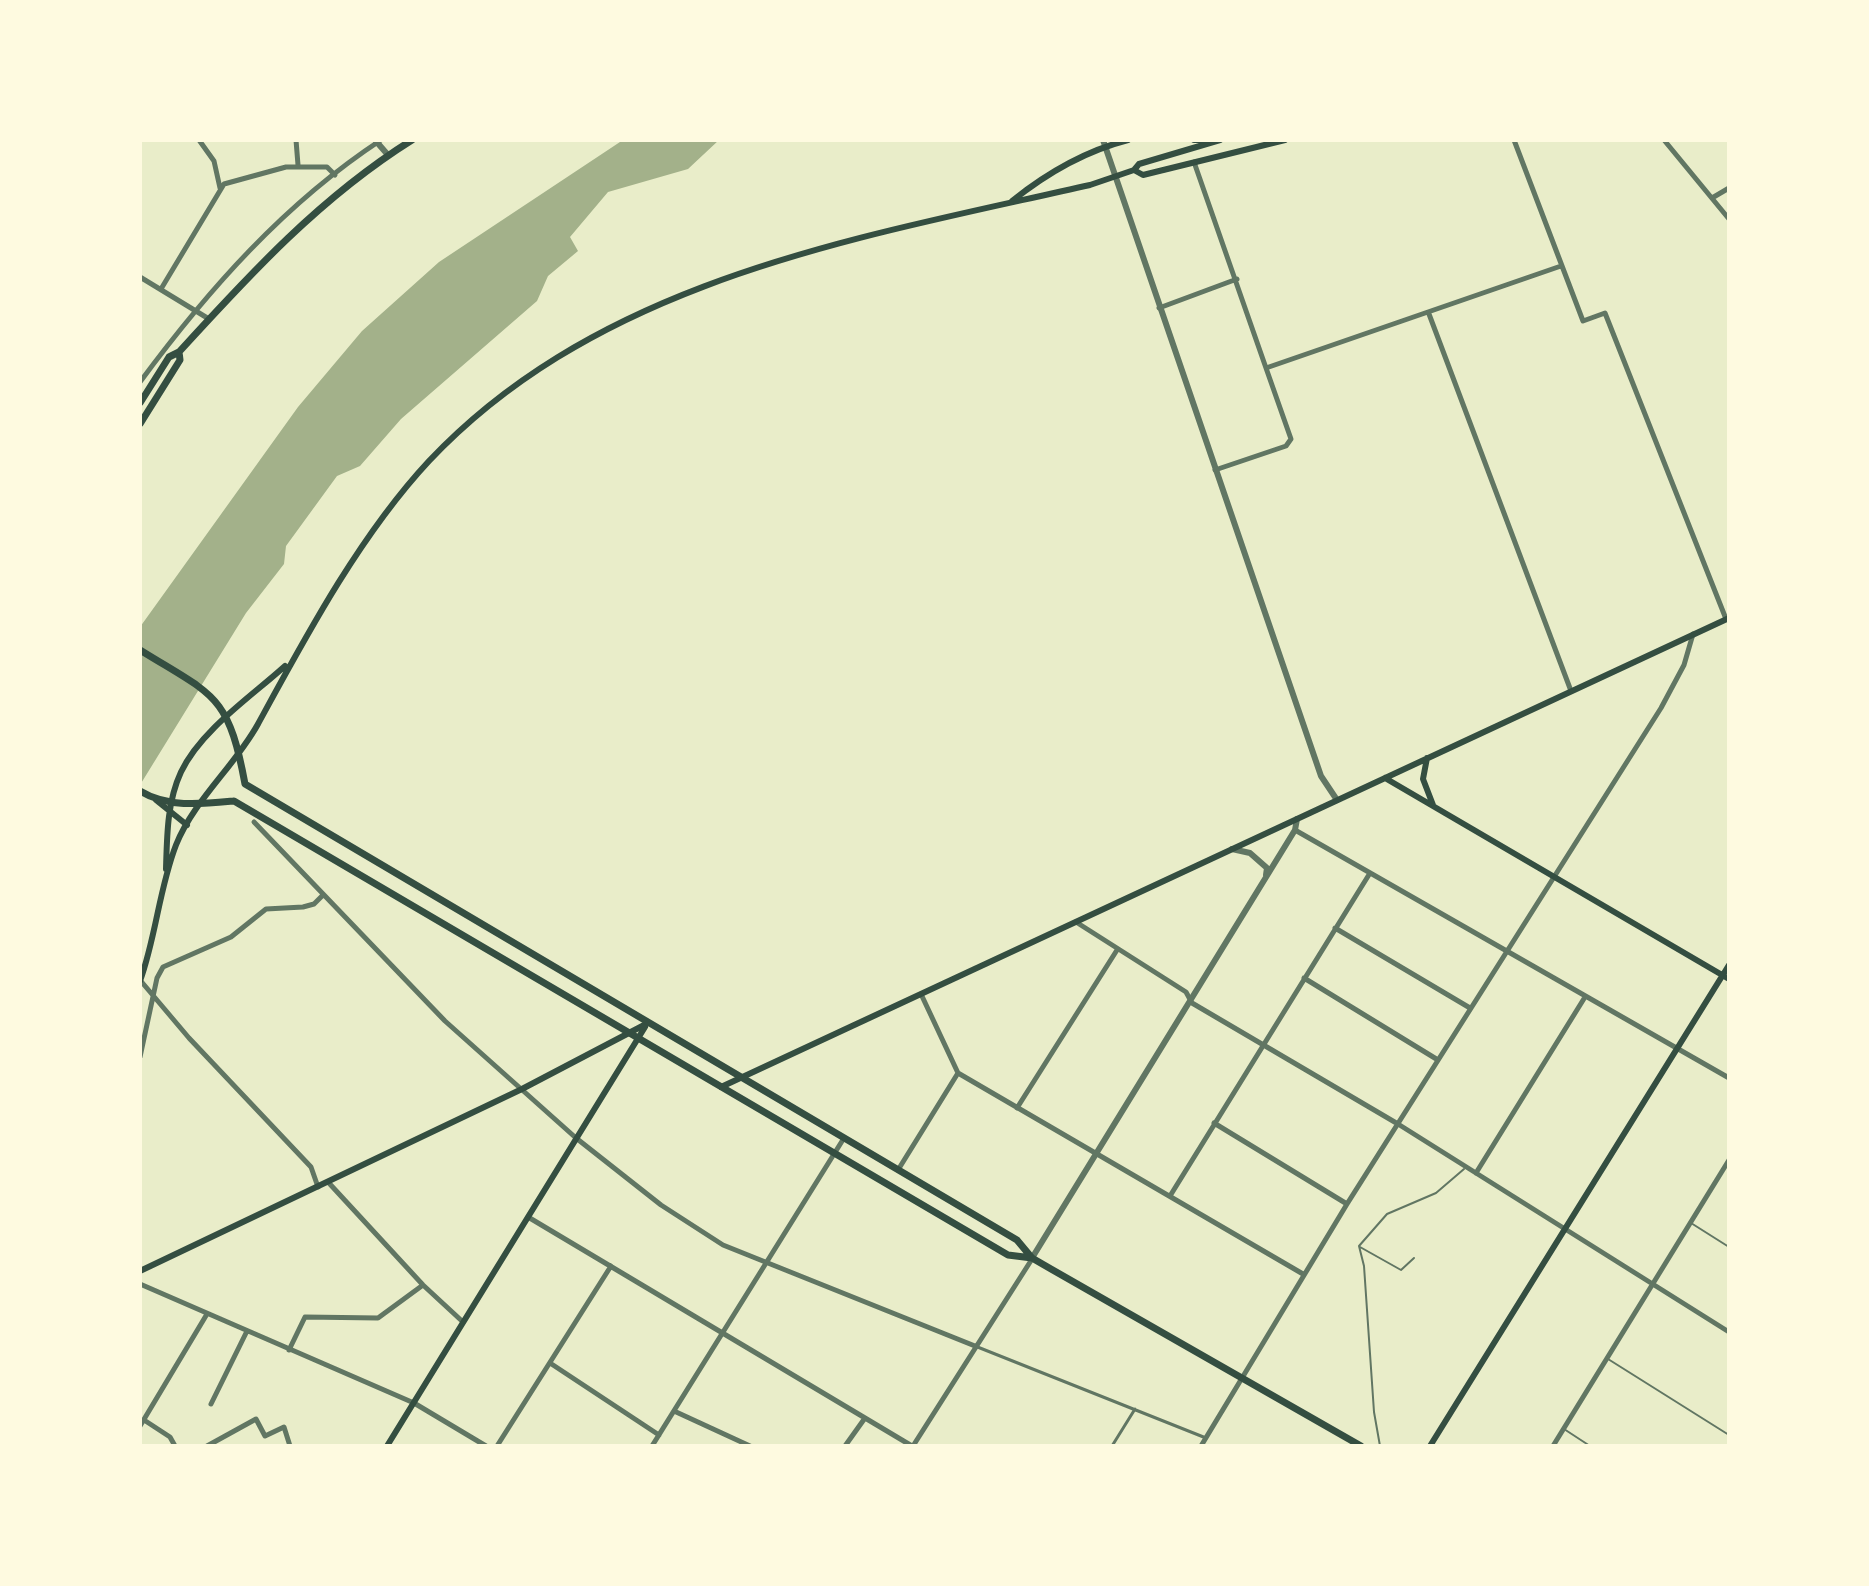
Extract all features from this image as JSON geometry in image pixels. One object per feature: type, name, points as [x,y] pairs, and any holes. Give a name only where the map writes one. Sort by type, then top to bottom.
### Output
[{"type":"main road","points":[[140,403],[169,357],[179,352],[279,243],[337,192],[412,140]]},
{"type":"main road","points":[[1008,204],[1063,166],[1106,145],[1128,140]]},
{"type":"main road","points":[[1194,140],[1205,140]]},
{"type":"main road","points":[[140,980],[156,932],[176,844],[200,804],[240,754],[291,660],[395,503],[430,461],[506,392],[559,354],[612,325],[708,283],[820,249],[1114,177],[1134,170],[1139,164],[1220,140]]},
{"type":"main road","points":[[1134,170],[1143,175],[1285,140]]},
{"type":"main road","points":[[140,424],[180,360],[179,352]]},
{"type":"main road","points":[[140,396],[152,383]]},
{"type":"main road","points":[[721,1087],[1728,618]]},
{"type":"main road","points":[[140,650],[209,692],[220,704],[236,738],[245,784],[1017,1240],[1032,1258],[1361,1446]]},
{"type":"main road","points":[[166,880],[171,802],[181,771],[197,748],[291,660]]},
{"type":"main road","points":[[1427,758],[1423,779],[1433,806]]},
{"type":"main road","points":[[1385,778],[1726,978]]},
{"type":"main road","points":[[140,791],[187,825]]},
{"type":"main road","points":[[156,800],[200,804],[234,801],[1008,1255],[1032,1258]]},
{"type":"main road","points":[[1430,1446],[1677,1048],[1726,978],[1729,965]]},
{"type":"main road","points":[[140,1271],[635,1035],[648,1023]]},
{"type":"main road","points":[[387,1446],[576,1138],[635,1035]]},
{"type":"street","points":[[161,289],[220,188],[214,161],[199,140]]},
{"type":"street","points":[[296,140],[298,165]]},
{"type":"street","points":[[1103,140],[1321,776],[1337,800]]},
{"type":"street","points":[[1514,140],[1583,321],[1605,313],[1728,618]]},
{"type":"street","points":[[1664,140],[1729,219]]},
{"type":"street","points":[[140,382],[195,309],[282,218],[378,141],[388,155]]},
{"type":"street","points":[[1194,162],[1291,439],[1286,446],[1214,470]]},
{"type":"street","points":[[220,188],[298,165],[327,167],[335,175]]},
{"type":"street","points":[[1712,198],[1729,188]]},
{"type":"street","points":[[1266,368],[1561,266]]},
{"type":"street","points":[[140,277],[209,319]]},
{"type":"street","points":[[1159,308],[1237,279]]},
{"type":"street","points":[[1429,314],[1571,691]]},
{"type":"street","points":[[1201,1446],[1303,1274],[1661,708],[1684,665],[1693,634]]},
{"type":"street","points":[[528,1217],[912,1446],[1192,1003],[1295,830],[1297,819]]},
{"type":"street","points":[[254,822],[445,1021],[576,1138],[673,1213],[723,1245],[1206,1438]]},
{"type":"street","points":[[1295,830],[1729,1078]]},
{"type":"street","points":[[1232,849],[1250,853],[1267,868],[1265,880]]},
{"type":"street","points":[[1170,1196],[1261,1044],[1370,873]]},
{"type":"street","points":[[140,1057],[163,967],[231,937],[266,909],[303,907],[322,896]]},
{"type":"street","points":[[1076,922],[1186,992],[1192,1003],[1398,1124],[1729,1332]]},
{"type":"street","points":[[1335,928],[1470,1008]]},
{"type":"street","points":[[1017,1108],[1117,950]]},
{"type":"street","points":[[1304,978],[1438,1060]]},
{"type":"street","points":[[140,980],[311,1167],[318,1187]]},
{"type":"street","points":[[921,994],[958,1073],[1303,1274]]},
{"type":"street","points":[[1476,1173],[1585,997]]},
{"type":"street","points":[[898,1170],[958,1073]]},
{"type":"street","points":[[1214,1123],[1347,1204]]},
{"type":"street","points":[[652,1446],[845,1137]]},
{"type":"street","points":[[1553,1446],[1728,1163]]},
{"type":"street","points":[[328,1182],[423,1285],[463,1322]]},
{"type":"street","points":[[497,1446],[611,1266]]},
{"type":"street","points":[[140,1284],[414,1403],[486,1446]]},
{"type":"street","points":[[289,1350],[305,1317],[378,1318],[423,1285]]},
{"type":"street","points":[[175,1446],[170,1437],[142,1423],[207,1314]]},
{"type":"street","points":[[211,1404],[247,1331]]},
{"type":"street","points":[[550,1363],[659,1435]]},
{"type":"street","points":[[1112,1446],[1135,1409]]},
{"type":"street","points":[[674,1411],[750,1446]]},
{"type":"street","points":[[845,1446],[865,1418]]},
{"type":"street","points":[[207,1446],[256,1419],[265,1436],[284,1427],[290,1446]]},
{"type":"lane","points":[[1359,1246],[1387,1214],[1450,1185],[1466,1166]]},
{"type":"lane","points":[[1690,1223],[1729,1247]]},
{"type":"lane","points":[[1359,1246],[1401,1270],[1414,1258]]},
{"type":"lane","points":[[1359,1246],[1364,1266],[1374,1412],[1380,1446]]},
{"type":"lane","points":[[1607,1358],[1729,1435]]},
{"type":"lane","points":[[1563,1429],[1590,1446]]},
{"type":"shaded area","points":[[623,140],[719,140],[688,169],[608,192],[570,237],[578,251],[548,276],[537,301],[401,419],[360,466],[337,476],[286,546],[284,564],[246,613],[140,785],[140,627],[298,407],[362,331],[439,262]]}]
